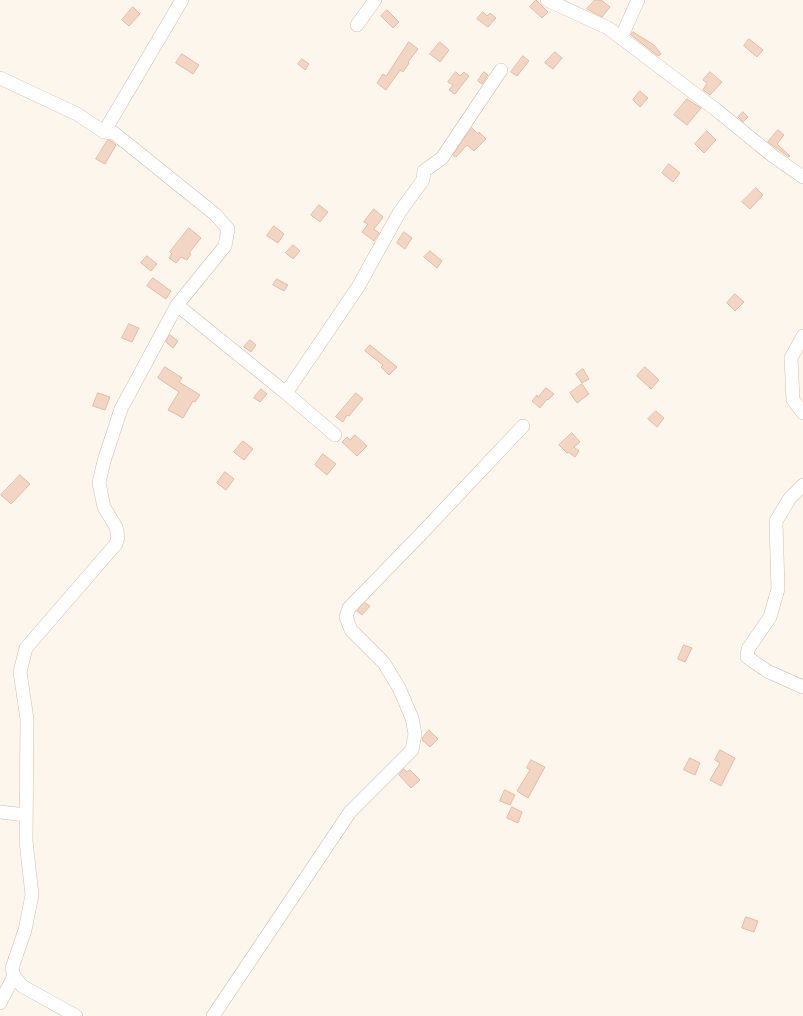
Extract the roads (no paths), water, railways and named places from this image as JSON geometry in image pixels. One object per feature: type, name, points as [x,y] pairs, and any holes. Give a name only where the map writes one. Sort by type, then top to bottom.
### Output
[{"type":"street","points":[[104,132],[182,0]]},
{"type":"street","points":[[357,25],[375,0]]},
{"type":"street","points":[[547,0],[608,28],[715,109],[773,156],[803,177]]},
{"type":"street","points":[[621,38],[638,0]]},
{"type":"street","points":[[286,393],[358,288],[399,213],[422,180],[424,171],[442,158],[501,70]]},
{"type":"street","points":[[0,78],[77,114],[104,132],[114,133],[216,215],[228,230],[225,246],[177,305],[121,409],[104,461],[99,483],[104,507],[116,527],[118,537],[116,544],[26,648],[20,672],[27,719],[26,841],[32,895],[25,930],[12,968],[14,976],[22,986],[76,1016]]},
{"type":"street","points":[[177,305],[286,393],[335,435]]},
{"type":"street","points":[[803,336],[791,358],[793,400],[803,413]]},
{"type":"street","points":[[213,1016],[350,812],[412,750],[415,734],[412,718],[400,688],[384,663],[351,630],[346,618],[349,608],[523,426]]},
{"type":"street","points":[[803,485],[790,498],[776,521],[778,589],[770,617],[748,649],[747,657],[767,671],[803,687]]},
{"type":"street","points":[[0,812],[26,815]]},
{"type":"street","points":[[0,1003],[14,976]]}]
